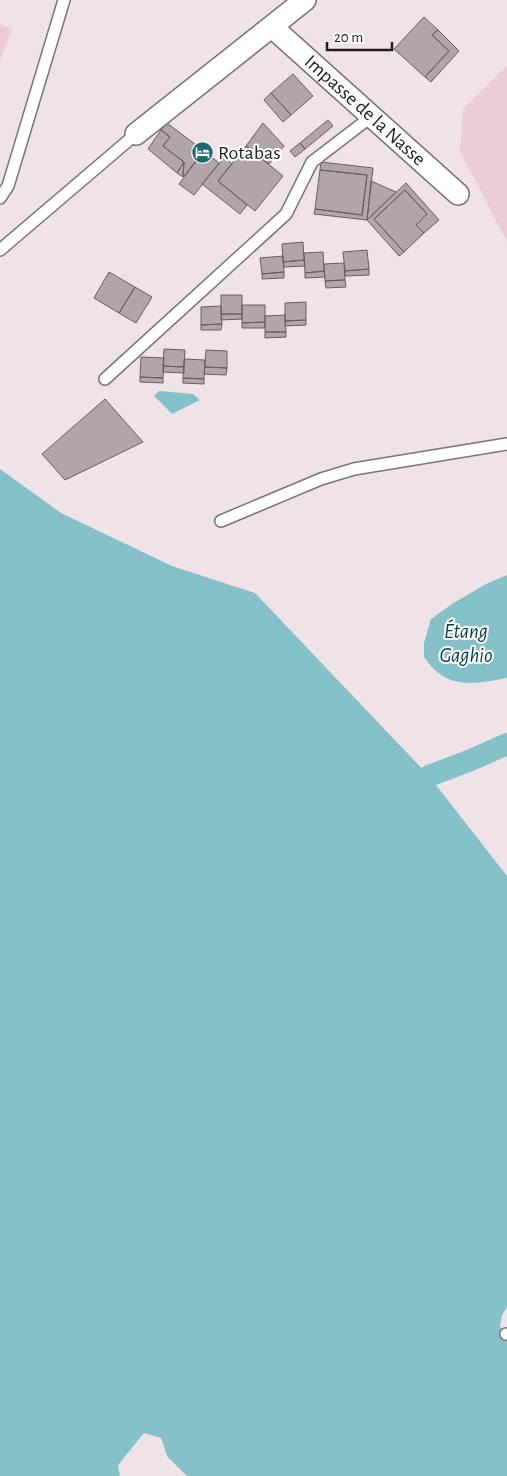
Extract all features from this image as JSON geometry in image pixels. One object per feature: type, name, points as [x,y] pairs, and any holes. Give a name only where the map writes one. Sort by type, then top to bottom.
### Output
[{"type":"street","points":[[136,134],[305,0]]},
{"type":"street","name":"Impasse de la Nasse","points":[[272,27],[458,194]]},
{"type":"lane","points":[[0,198],[8,186],[64,0]]},
{"type":"lane","points":[[105,379],[286,214],[312,162],[372,116]]},
{"type":"lane","points":[[0,250],[136,134]]},
{"type":"lane","points":[[221,521],[321,479],[354,469],[507,444]]},
{"type":"shaded area","points":[[0,24],[12,29],[0,61]]},
{"type":"shaded area","points":[[507,66],[507,242],[460,151],[463,109]]},
{"type":"water","points":[[159,391],[193,394],[200,400],[172,414],[154,396]]},
{"type":"water","points":[[0,469],[61,513],[172,566],[255,593],[429,776],[507,876],[507,1307],[502,1315],[500,1327],[507,1335],[507,1476],[187,1476],[167,1456],[161,1438],[144,1433],[118,1465],[120,1476],[0,1476]]},
{"type":"water","name":"Étang Gaghio","points":[[507,575],[507,678],[471,683],[453,681],[445,677],[435,670],[424,657],[424,643],[431,619],[486,584]]},
{"type":"building","points":[[424,17],[438,30],[432,35],[449,51],[425,77],[394,49]]},
{"type":"building","points":[[438,30],[459,51],[431,82],[425,77],[449,51],[432,35]]},
{"type":"building","points":[[293,74],[313,96],[291,115],[271,93]]},
{"type":"building","points":[[271,93],[291,115],[283,122],[264,100]]},
{"type":"building","points":[[328,120],[333,126],[305,149],[300,143]]},
{"type":"building","points":[[167,123],[204,151],[183,177],[184,162],[163,146],[170,137],[161,130]]},
{"type":"building","points":[[263,123],[284,146],[269,164],[246,146]]},
{"type":"building","points":[[161,130],[170,137],[163,146],[184,162],[177,173],[148,149]]},
{"type":"building","points":[[300,143],[305,149],[295,157],[290,151]]},
{"type":"building","points":[[246,146],[283,176],[255,211],[218,181]]},
{"type":"building","points":[[204,151],[219,163],[194,195],[179,184]]},
{"type":"building","points":[[225,157],[232,164],[218,181],[247,205],[240,214],[202,184]]},
{"type":"building","points":[[184,162],[183,177],[177,173]]},
{"type":"building","points":[[321,162],[373,168],[367,220],[314,214],[315,209],[362,215],[367,175],[320,170]]},
{"type":"building","points":[[320,170],[367,175],[362,215],[315,209]]},
{"type":"building","points":[[371,181],[396,192],[367,220],[369,202]]},
{"type":"building","points":[[406,183],[439,220],[424,233],[416,225],[427,214],[405,190],[374,219],[404,252],[399,256],[367,220]]},
{"type":"building","points":[[405,190],[427,214],[416,225],[424,233],[404,252],[374,219]]},
{"type":"building","points":[[303,242],[304,260],[283,262],[282,244]]},
{"type":"building","points":[[367,250],[369,269],[345,271],[343,252]]},
{"type":"building","points":[[323,252],[324,271],[305,273],[304,253]]},
{"type":"building","points":[[283,256],[284,272],[262,274],[260,258]]},
{"type":"building","points":[[304,260],[305,266],[284,267],[283,262]]},
{"type":"building","points":[[344,263],[345,280],[325,281],[324,264]]},
{"type":"building","points":[[369,269],[369,275],[345,276],[345,271]]},
{"type":"building","points":[[324,271],[325,277],[305,278],[305,273]]},
{"type":"building","points":[[109,272],[135,287],[119,313],[94,298]]},
{"type":"building","points":[[284,272],[284,278],[262,279],[262,274]]},
{"type":"building","points":[[345,280],[346,287],[326,288],[325,281]]},
{"type":"building","points":[[135,287],[152,297],[136,323],[119,313]]},
{"type":"building","points":[[221,295],[242,295],[242,314],[221,314]]},
{"type":"building","points":[[306,302],[306,320],[285,321],[285,303]]},
{"type":"building","points":[[242,305],[265,305],[265,322],[242,323]]},
{"type":"building","points":[[221,306],[222,324],[201,325],[201,307]]},
{"type":"building","points":[[221,314],[242,314],[242,319],[221,320]]},
{"type":"building","points":[[285,315],[286,332],[265,332],[265,316]]},
{"type":"building","points":[[306,320],[306,325],[285,326],[285,321]]},
{"type":"building","points":[[265,322],[265,328],[242,328],[242,323]]},
{"type":"building","points":[[222,324],[221,330],[201,330],[201,325]]},
{"type":"building","points":[[265,332],[286,332],[286,337],[265,338]]},
{"type":"building","points":[[164,349],[185,350],[184,367],[163,366]]},
{"type":"building","points":[[206,350],[227,351],[227,368],[205,367]]},
{"type":"building","points":[[141,357],[164,358],[163,378],[140,377]]},
{"type":"building","points":[[184,359],[205,360],[204,379],[183,378]]},
{"type":"building","points":[[163,366],[184,367],[184,373],[163,372]]},
{"type":"building","points":[[205,367],[227,368],[226,375],[204,374]]},
{"type":"building","points":[[140,377],[163,378],[163,383],[140,382]]},
{"type":"building","points":[[183,378],[204,379],[204,384],[183,383]]},
{"type":"building","points":[[105,399],[143,442],[65,480],[42,454]]},
{"type":"waterway","points":[[429,776],[507,744]]},
{"type":"place","name":"Rotabas","points":[[202,153]]}]
